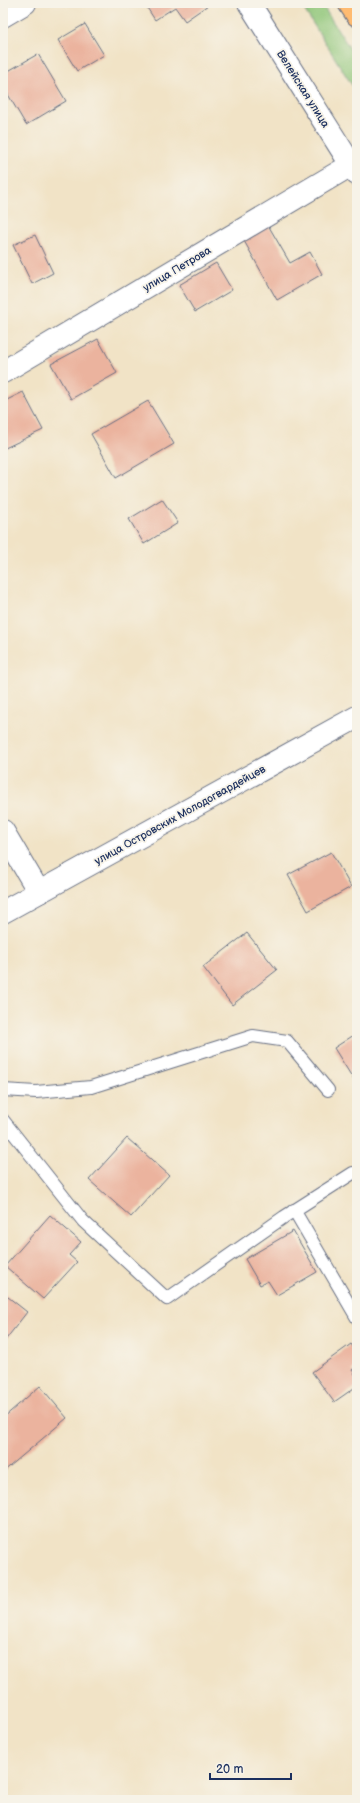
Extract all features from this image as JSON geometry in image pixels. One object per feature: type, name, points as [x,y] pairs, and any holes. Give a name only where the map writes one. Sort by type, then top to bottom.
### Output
[{"type":"highway","points":[[349,3],[357,15]]},
{"type":"street","points":[[3,16],[25,3]]},
{"type":"street","name":"Велейская улица","points":[[249,3],[354,170]]},
{"type":"street","name":"улица Петрова","points":[[3,372],[354,170]]},
{"type":"street","name":"улица Островских Молодогвардейцев","points":[[3,912],[357,717]]},
{"type":"street","points":[[3,831],[39,892]]},
{"type":"lane","points":[[3,1090],[36,1092],[91,1087],[252,1036],[287,1041],[328,1090]]},
{"type":"lane","points":[[3,1120],[83,1221],[167,1299],[294,1210],[353,1173]]},
{"type":"lane","points":[[294,1210],[357,1318]]},
{"type":"green space","points":[[300,3],[321,3],[357,60],[357,93]]},
{"type":"building","points":[[144,3],[211,3],[185,21],[175,7],[155,20]]},
{"type":"building","points":[[85,24],[104,55],[77,71],[58,40]]},
{"type":"building","points":[[38,54],[66,101],[26,125],[3,86],[3,74]]},
{"type":"building","points":[[268,225],[290,263],[310,252],[322,274],[277,300],[243,239]]},
{"type":"building","points":[[35,235],[53,273],[32,284],[13,245]]},
{"type":"building","points":[[216,263],[232,290],[195,312],[179,285]]},
{"type":"building","points":[[98,339],[117,373],[71,399],[51,364]]},
{"type":"building","points":[[23,392],[43,430],[3,449],[3,402]]},
{"type":"building","points":[[148,401],[174,444],[116,478],[91,434]]},
{"type":"building","points":[[162,499],[178,523],[144,544],[129,519]]},
{"type":"building","points":[[331,852],[351,887],[308,911],[288,875]]},
{"type":"building","points":[[247,933],[277,970],[232,1005],[203,967]]},
{"type":"building","points":[[357,1033],[357,1085],[334,1048]]},
{"type":"building","points":[[127,1138],[169,1175],[131,1217],[89,1180]]},
{"type":"building","points":[[50,1215],[81,1242],[69,1255],[77,1262],[43,1299],[5,1266]]},
{"type":"building","points":[[293,1231],[317,1272],[277,1295],[268,1281],[260,1285],[245,1259]]},
{"type":"building","points":[[3,1293],[27,1312],[3,1343]]},
{"type":"building","points":[[351,1344],[357,1352],[357,1366],[352,1370],[357,1377],[357,1386],[334,1402],[312,1372]]},
{"type":"building","points":[[40,1386],[67,1418],[3,1472],[3,1418]]}]
